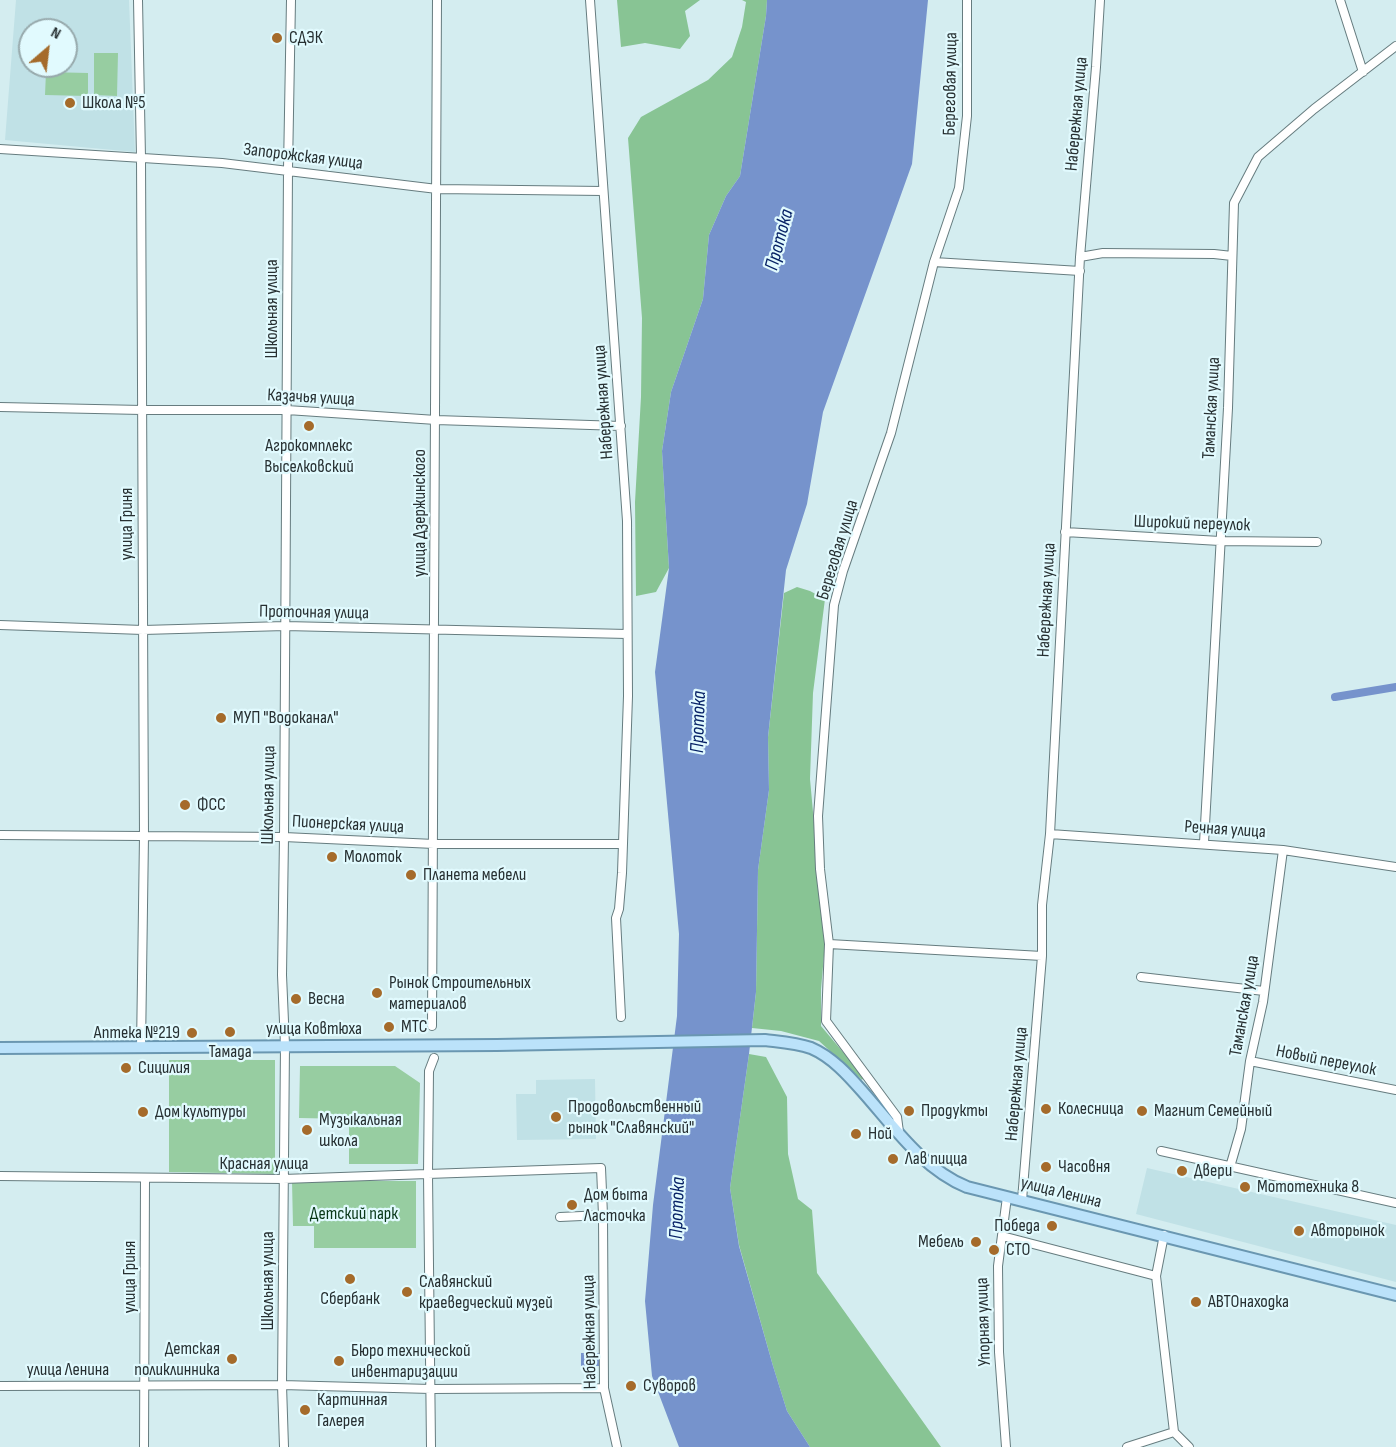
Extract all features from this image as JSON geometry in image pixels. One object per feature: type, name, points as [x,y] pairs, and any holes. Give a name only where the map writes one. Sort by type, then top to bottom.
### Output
[{"type":"main road","name":"улица Ковтюха","points":[[0,1048],[486,1045],[765,1040]]},
{"type":"main road","name":"улица Ленина","points":[[765,1040],[793,1043],[825,1056],[847,1074],[927,1162],[952,1180],[1007,1197],[1396,1295]]},
{"type":"street","name":"улица Гриня","points":[[138,0],[141,157],[144,836],[141,1048]]},
{"type":"street","name":"Школьная улица","points":[[284,1447],[282,1385],[285,1046],[282,975],[291,0]]},
{"type":"street","name":"улица Дзержинского","points":[[432,1026],[437,0]]},
{"type":"street","name":"Набережная улица","points":[[590,0],[627,521],[628,696],[623,844],[619,909],[616,918],[621,1017]]},
{"type":"street","name":"Береговая улица","points":[[899,1132],[897,1117],[826,1021],[830,944],[820,869],[818,816],[834,605],[843,571],[891,434],[934,262],[959,188],[966,141],[967,0]]},
{"type":"street","name":"Набережная улица","points":[[1022,1200],[1042,956],[1042,905],[1050,834],[1080,257],[1100,0]]},
{"type":"street","points":[[1340,0],[1363,72]]},
{"type":"street","name":"Таманская улица","points":[[1204,843],[1228,408],[1234,203],[1258,157],[1314,109],[1396,46]]},
{"type":"street","name":"Запорожская улица","points":[[0,148],[288,169],[437,189],[603,191]]},
{"type":"street","points":[[1080,257],[1103,253],[1232,256]]},
{"type":"street","points":[[934,262],[1080,271]]},
{"type":"street","name":"Казачья улица","points":[[0,407],[287,410],[436,420],[621,426]]},
{"type":"street","name":"Широкий переулок","points":[[1065,532],[1220,541],[1317,542]]},
{"type":"street","name":"Проточная улица","points":[[0,625],[142,630],[285,626],[627,634]]},
{"type":"street","name":"Речная улица","points":[[1050,834],[1283,850],[1396,867]]},
{"type":"street","name":"Пионерская улица","points":[[0,835],[284,837],[434,844],[623,844]]},
{"type":"street","name":"Таманская улица","points":[[1230,1167],[1241,1130],[1250,1061],[1264,991],[1283,850]]},
{"type":"street","points":[[830,944],[1042,956]]},
{"type":"street","points":[[1141,977],[1264,991]]},
{"type":"street","points":[[431,1447],[428,1174],[429,1071],[434,1058]]},
{"type":"street","name":"Новый переулок","points":[[1250,1061],[1396,1090]]},
{"type":"street","points":[[1161,1151],[1396,1203]]},
{"type":"street","name":"Набережная улица","points":[[601,1168],[604,1388],[617,1447]]},
{"type":"street","name":"Красная улица","points":[[0,1176],[283,1179],[601,1168]]},
{"type":"street","name":"улица Гриня","points":[[144,1447],[145,1178]]},
{"type":"street","name":"Упорная улица","points":[[1006,1447],[999,1331],[998,1266],[1007,1197]]},
{"type":"street","points":[[560,1217],[603,1215]]},
{"type":"street","points":[[1164,1235],[1156,1276],[1174,1432],[1190,1447]]},
{"type":"street","points":[[1002,1236],[1156,1276]]},
{"type":"street","name":"улица Ленина","points":[[0,1386],[282,1385],[431,1389],[604,1388]]},
{"type":"street","points":[[1127,1447],[1174,1432]]},
{"type":"shaded area","name":"Школа №5","points":[[16,0],[129,0],[135,152],[5,140]]},
{"type":"shaded area","name":"Продовольственный рынок \"Славянский\"","points":[[595,1079],[596,1139],[517,1140],[516,1094],[536,1094],[536,1080]]},
{"type":"shaded area","name":"Авторынок","points":[[1147,1168],[1396,1225],[1396,1282],[1136,1214]]},
{"type":"green space","points":[[617,0],[700,0],[685,11],[690,36],[680,49],[645,43],[621,47]]},
{"type":"green space","points":[[742,0],[767,0],[740,176],[726,196],[709,235],[703,299],[671,392],[662,451],[669,568],[656,592],[636,596],[635,502],[641,397],[642,318],[628,138],[641,117],[708,80],[732,57],[742,27],[746,2]]},
{"type":"green space","points":[[94,53],[118,53],[117,96],[94,95]]},
{"type":"green space","points":[[78,73],[88,73],[88,96],[45,95],[46,78],[78,78]]},
{"type":"green space","points":[[797,587],[825,599],[813,693],[810,779],[825,944],[821,989],[821,1026],[864,1077],[862,1080],[819,1041],[781,1031],[752,1028],[756,992],[758,870],[769,790],[768,737],[784,593]]},
{"type":"green space","points":[[749,1054],[766,1057],[787,1097],[788,1154],[798,1199],[812,1210],[817,1273],[941,1447],[810,1447],[787,1411],[739,1245],[730,1188]]},
{"type":"green space","points":[[169,1060],[275,1060],[275,1174],[169,1172]]},
{"type":"green space","points":[[300,1066],[395,1066],[420,1083],[418,1164],[349,1164],[349,1119],[299,1118]]},
{"type":"green space","name":"Детский парк","points":[[292,1181],[416,1181],[416,1248],[314,1248],[314,1226],[293,1226]]},
{"type":"water","name":"Протока","points":[[767,0],[928,0],[912,164],[823,412],[807,504],[786,570],[768,737],[769,790],[758,870],[756,992],[730,1188],[739,1246],[773,1366],[787,1411],[810,1447],[679,1447],[652,1376],[645,1301],[653,1205],[677,1016],[679,934],[655,672],[669,568],[662,451],[671,392],[703,299],[709,235],[726,196],[740,176]]},
{"type":"water","points":[[581,1353],[601,1353],[601,1366],[581,1366]]},
{"type":"waterway","points":[[1335,697],[1396,687]]},
{"type":"place","name":"СДЭК","points":[[277,38]]},
{"type":"place","name":"Школа №5","points":[[70,103]]},
{"type":"place","name":"Агрокомплекс Выселковский","points":[[309,426]]},
{"type":"place","name":"МУП \"Водоканал\"","points":[[221,718]]},
{"type":"place","name":"ФСС","points":[[185,805]]},
{"type":"place","name":"Молоток","points":[[332,857]]},
{"type":"place","name":"Планета мебели","points":[[411,875]]},
{"type":"place","name":"Рынок Строительных материалов","points":[[377,993]]},
{"type":"place","name":"Весна","points":[[296,999]]},
{"type":"place","name":"МТС","points":[[389,1027]]},
{"type":"place","name":"Тамада","points":[[230,1032]]},
{"type":"place","name":"Аптека №219","points":[[192,1033]]},
{"type":"place","name":"Сицилия","points":[[126,1068]]},
{"type":"place","name":"Колесница","points":[[1046,1109]]},
{"type":"place","name":"Продукты","points":[[909,1111]]},
{"type":"place","name":"Магнит Семейный","points":[[1142,1111]]},
{"type":"place","name":"Дом культуры","points":[[143,1112]]},
{"type":"place","name":"Продовольственный рынок \"Славянский\"","points":[[556,1117]]},
{"type":"place","name":"Музыкальная школа","points":[[307,1130]]},
{"type":"place","name":"Ной","points":[[856,1134]]},
{"type":"place","name":"Лав пицца","points":[[893,1159]]},
{"type":"place","name":"Часовня","points":[[1046,1167]]},
{"type":"place","name":"Двери","points":[[1182,1171]]},
{"type":"place","name":"Мототехника 8","points":[[1245,1187]]},
{"type":"place","name":"Дом быта Ласточка","points":[[572,1205]]},
{"type":"place","name":"Победа","points":[[1052,1226]]},
{"type":"place","name":"Авторынок","points":[[1299,1231]]},
{"type":"place","name":"Мебель","points":[[976,1242]]},
{"type":"place","name":"СТО","points":[[994,1250]]},
{"type":"place","name":"Сбербанк","points":[[350,1279]]},
{"type":"place","name":"Славянский краеведческий музей","points":[[407,1292]]},
{"type":"place","name":"АВТОнаходка","points":[[1196,1302]]},
{"type":"place","name":"Детская поликлинника","points":[[232,1359]]},
{"type":"place","name":"Бюро технической инвентаризации","points":[[339,1361]]},
{"type":"place","name":"Суворов","points":[[631,1386]]},
{"type":"place","name":"Картинная Галерея","points":[[305,1410]]}]
